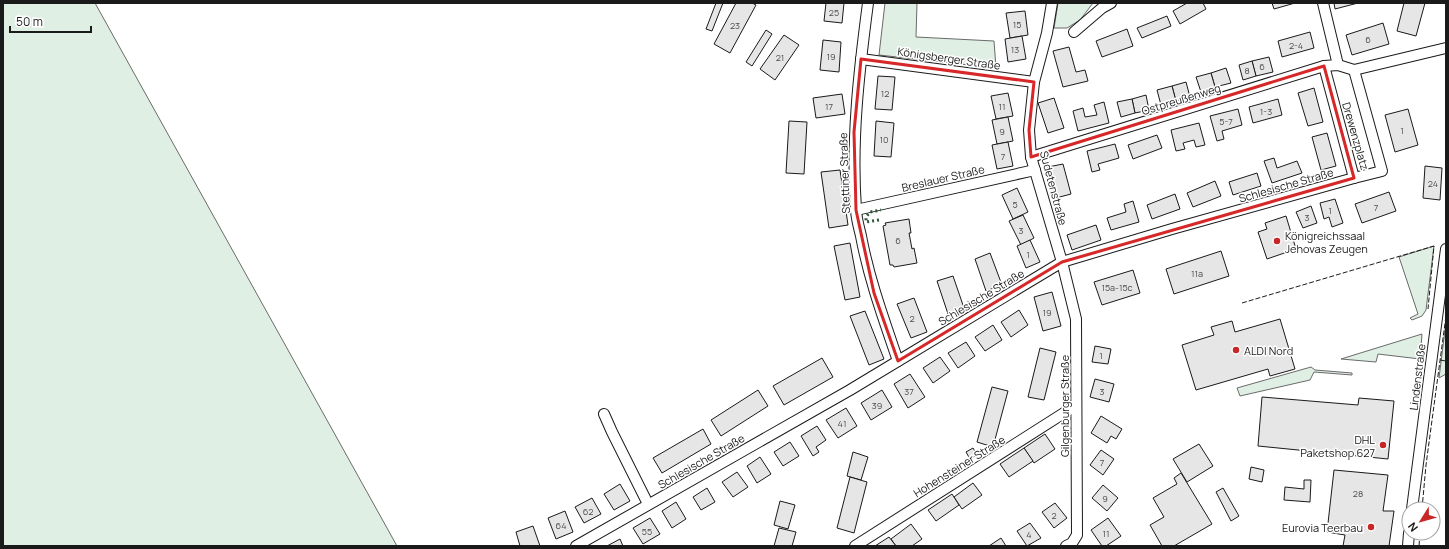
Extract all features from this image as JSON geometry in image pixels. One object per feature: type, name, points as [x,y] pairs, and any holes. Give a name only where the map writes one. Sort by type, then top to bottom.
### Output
[{"type":"street","name":"Stettiner Straße","points":[[868,3],[854,132],[856,210],[865,259],[872,286],[898,361]]},
{"type":"street","name":"Sudetenstraße","points":[[1052,3],[1047,33],[1034,82],[1029,130],[1031,157],[1062,262]]},
{"type":"street","points":[[1074,32],[1102,8],[1111,3]]},
{"type":"street","points":[[1323,3],[1338,65],[1354,70],[1446,48]]},
{"type":"street","name":"Königsberger Straße","points":[[861,59],[1034,82]]},
{"type":"street","name":"Ostpreußenweg","points":[[1031,157],[1324,66],[1338,65]]},
{"type":"street","name":"Drewenzplatz","points":[[1324,66],[1354,178],[1382,170],[1354,70]]},
{"type":"street","name":"Breslauer Straße","points":[[856,210],[1035,170]]},
{"type":"street","name":"Schlesische Straße","points":[[576,546],[843,394],[1062,262],[1172,229],[1354,178]]},
{"type":"street","name":"Lindenstraße","points":[[1413,501],[1446,249]]},
{"type":"street","name":"Gilgenburger Straße","points":[[1062,262],[1076,319],[1077,535],[1072,543],[1066,546]]},
{"type":"street","name":"Hohensteiner Straße","points":[[855,546],[1076,406]]},
{"type":"street","points":[[604,414],[648,504]]},
{"type":"highlighted area","points":[[861,59],[1034,82],[1029,130],[1031,157],[1324,66],[1354,178],[1062,262],[898,361],[874,293],[856,210],[854,132]]},
{"type":"green space","points":[[3,3],[95,3],[397,546],[3,546]]},
{"type":"green space","points":[[885,3],[917,3],[916,37],[994,41],[996,68],[879,55]]},
{"type":"green space","points":[[1058,3],[1093,3],[1080,20],[1067,28],[1054,28]]},
{"type":"green space","points":[[1434,246],[1426,310],[1422,316],[1412,320],[1410,318],[1418,314],[1399,257]]},
{"type":"green space","points":[[1446,322],[1446,374],[1439,378]]},
{"type":"green space","points":[[1422,334],[1420,359],[1378,354],[1376,362],[1341,359]]},
{"type":"green space","points":[[1311,367],[1315,370],[1352,373],[1352,375],[1314,372],[1310,380],[1240,396],[1237,388]]},
{"type":"building","points":[[716,3],[723,3],[712,31],[706,29]]},
{"type":"building","points":[[736,3],[752,3],[756,5],[730,53],[714,44]]},
{"type":"building","points":[[826,3],[844,3],[842,23],[824,21]]},
{"type":"building","points":[[1187,3],[1203,3],[1206,9],[1180,24],[1173,11]]},
{"type":"building","points":[[1272,3],[1295,3],[1274,9]]},
{"type":"building","points":[[1334,3],[1358,3],[1335,9]]},
{"type":"building","points":[[1404,3],[1425,3],[1416,36],[1397,31]]},
{"type":"building","points":[[1025,11],[1028,35],[1010,38],[1006,13]]},
{"type":"building","points":[[1167,16],[1171,26],[1142,38],[1137,28]]},
{"type":"building","points":[[1383,23],[1389,44],[1352,55],[1346,35]]},
{"type":"building","points":[[1127,29],[1133,46],[1102,57],[1096,41]]},
{"type":"building","points":[[766,30],[772,34],[752,66],[746,62]]},
{"type":"building","points":[[1310,32],[1314,48],[1282,57],[1278,41]]},
{"type":"building","points":[[784,35],[799,45],[775,80],[760,69]]},
{"type":"building","points":[[1022,36],[1026,59],[1008,62],[1005,39]]},
{"type":"building","points":[[823,40],[841,42],[839,72],[820,70]]},
{"type":"building","points":[[1069,47],[1076,72],[1085,70],[1088,81],[1063,87],[1053,51]]},
{"type":"building","points":[[1269,57],[1273,72],[1256,76],[1252,61]]},
{"type":"building","points":[[1252,61],[1256,76],[1243,80],[1239,65]]},
{"type":"building","points":[[1226,68],[1231,83],[1215,87],[1211,73]]},
{"type":"building","points":[[1211,73],[1215,87],[1201,92],[1196,77]]},
{"type":"building","points":[[878,76],[895,77],[892,110],[875,109]]},
{"type":"building","points":[[1186,82],[1190,97],[1176,101],[1172,86]]},
{"type":"building","points":[[1172,86],[1176,101],[1161,105],[1157,90]]},
{"type":"building","points":[[1314,88],[1323,122],[1308,126],[1298,93]]},
{"type":"building","points":[[1008,93],[1013,116],[996,119],[991,96]]},
{"type":"building","points":[[842,94],[845,114],[816,118],[813,98]]},
{"type":"building","points":[[1146,95],[1149,110],[1135,113],[1132,99]]},
{"type":"building","points":[[1054,98],[1064,128],[1048,133],[1038,103]]},
{"type":"building","points":[[1132,99],[1135,113],[1121,117],[1117,102]]},
{"type":"building","points":[[1278,99],[1282,115],[1253,123],[1249,107]]},
{"type":"building","points":[[1104,102],[1109,123],[1078,131],[1073,111],[1083,108],[1085,117],[1097,115],[1094,105]]},
{"type":"building","points":[[1238,109],[1242,125],[1222,131],[1224,139],[1217,141],[1210,116]]},
{"type":"building","points":[[1408,109],[1418,145],[1395,152],[1385,115]]},
{"type":"building","points":[[1008,117],[1013,141],[997,144],[992,120]]},
{"type":"building","points":[[789,121],[807,122],[804,174],[786,173]]},
{"type":"building","points":[[876,121],[894,123],[891,157],[874,156]]},
{"type":"building","points":[[1199,123],[1205,145],[1196,147],[1194,140],[1183,143],[1185,149],[1176,151],[1171,130]]},
{"type":"building","points":[[1327,133],[1336,166],[1321,170],[1312,137]]},
{"type":"building","points":[[1157,135],[1162,148],[1133,159],[1128,145]]},
{"type":"building","points":[[1008,142],[1013,166],[997,169],[992,145]]},
{"type":"building","points":[[1115,144],[1119,158],[1098,164],[1100,170],[1092,172],[1087,151]]},
{"type":"building","points":[[1274,158],[1277,168],[1297,161],[1302,173],[1272,183],[1264,161]]},
{"type":"building","points":[[1063,164],[1071,194],[1056,198],[1048,167]]},
{"type":"building","points":[[1425,166],[1442,168],[1440,200],[1423,198]]},
{"type":"building","points":[[840,170],[848,225],[829,228],[821,172]]},
{"type":"building","points":[[1257,173],[1261,186],[1233,195],[1229,182]]},
{"type":"building","points":[[1215,181],[1221,196],[1193,207],[1187,193]]},
{"type":"building","points":[[1017,188],[1028,212],[1013,219],[1002,195]]},
{"type":"building","points":[[1389,192],[1396,211],[1362,223],[1355,204]]},
{"type":"building","points":[[1175,194],[1180,209],[1152,219],[1147,205]]},
{"type":"building","points":[[1335,199],[1343,223],[1332,227],[1329,217],[1324,219],[1320,203]]},
{"type":"building","points":[[1133,201],[1139,222],[1111,230],[1107,218],[1126,212],[1124,204]]},
{"type":"building","points":[[1311,206],[1317,223],[1303,228],[1296,212]]},
{"type":"building","points":[[1023,215],[1034,238],[1021,245],[1009,221]]},
{"type":"building","name":"Königreichssaal Jehovas Zeugen","points":[[1286,216],[1296,249],[1267,259],[1258,232],[1267,229],[1265,223]]},
{"type":"building","points":[[909,219],[911,233],[909,233],[912,249],[914,248],[917,263],[894,267],[893,265],[890,265],[883,226],[886,225],[885,223]]},
{"type":"building","points":[[1096,225],[1101,240],[1072,250],[1067,235]]},
{"type":"building","points":[[1030,240],[1040,262],[1026,268],[1017,246]]},
{"type":"building","points":[[850,243],[860,297],[845,300],[834,246]]},
{"type":"building","points":[[1221,251],[1229,276],[1174,294],[1166,269]]},
{"type":"building","points":[[990,253],[1002,285],[986,291],[975,259]]},
{"type":"building","points":[[1133,270],[1140,293],[1102,305],[1094,282]]},
{"type":"building","points":[[953,276],[964,308],[948,314],[937,281]]},
{"type":"building","points":[[1052,292],[1061,326],[1043,331],[1034,297]]},
{"type":"building","points":[[914,298],[927,332],[911,338],[897,304]]},
{"type":"building","points":[[1019,310],[1028,325],[1011,337],[1001,322]]},
{"type":"building","points":[[865,311],[884,359],[869,365],[850,316]]},
{"type":"building","name":"ALDI Nord","points":[[1280,319],[1295,369],[1270,376],[1268,369],[1196,390],[1182,345],[1214,335],[1211,327],[1232,321],[1235,332]]},
{"type":"building","points":[[993,325],[1002,340],[985,351],[975,337]]},
{"type":"building","points":[[966,342],[975,356],[958,368],[948,353]]},
{"type":"building","points":[[1095,346],[1111,349],[1108,364],[1092,362]]},
{"type":"building","points":[[1040,348],[1056,352],[1044,400],[1028,397]]},
{"type":"building","points":[[940,357],[950,371],[933,383],[923,368]]},
{"type":"building","points":[[822,358],[833,377],[784,405],[773,386]]},
{"type":"building","points":[[910,374],[925,397],[908,408],[894,384]]},
{"type":"building","points":[[1095,379],[1114,384],[1109,402],[1090,397]]},
{"type":"building","points":[[992,387],[1008,391],[993,447],[977,442]]},
{"type":"building","points":[[758,390],[768,406],[721,436],[711,420]]},
{"type":"building","points":[[882,390],[892,407],[871,420],[861,403]]},
{"type":"building","points":[[1262,397],[1358,405],[1359,398],[1394,401],[1388,459],[1258,446]]},
{"type":"building","points":[[846,408],[857,426],[838,438],[826,420]]},
{"type":"building","points":[[1101,416],[1122,429],[1116,439],[1111,436],[1107,443],[1091,433]]},
{"type":"building","points":[[817,426],[826,440],[816,447],[819,452],[813,456],[801,436]]},
{"type":"building","points":[[703,429],[711,444],[662,473],[653,458]]},
{"type":"building","points":[[1045,434],[1055,449],[1034,463],[1024,448]]},
{"type":"building","points":[[790,442],[799,456],[783,466],[774,452]]},
{"type":"building","points":[[1199,444],[1213,466],[1187,482],[1173,459]]},
{"type":"building","points":[[973,448],[977,455],[970,459],[966,452]]},
{"type":"building","points":[[1024,448],[1033,461],[1009,477],[1000,464]]},
{"type":"building","points":[[1101,450],[1114,459],[1103,475],[1090,465]]},
{"type":"building","points":[[853,452],[868,457],[861,480],[847,476]]},
{"type":"building","points":[[760,457],[771,474],[757,483],[747,466]]},
{"type":"building","points":[[1251,467],[1264,470],[1262,482],[1249,479]]},
{"type":"building","points":[[1334,470],[1388,475],[1383,511],[1394,511],[1389,546],[1343,546],[1345,535],[1327,532]]},
{"type":"building","points":[[737,472],[748,487],[733,497],[722,482]]},
{"type":"building","points":[[1181,473],[1212,524],[1174,546],[1162,546],[1150,525],[1164,517],[1153,498],[1177,484],[1174,478]]},
{"type":"building","points":[[850,477],[867,482],[854,533],[837,528]]},
{"type":"building","points":[[1304,480],[1311,480],[1310,502],[1284,500],[1285,487],[1304,489]]},
{"type":"building","points":[[973,483],[982,495],[962,509],[954,497]]},
{"type":"building","points":[[620,484],[630,501],[614,510],[604,494]]},
{"type":"building","points":[[1103,485],[1118,498],[1107,511],[1092,498]]},
{"type":"building","points":[[707,488],[715,502],[701,510],[693,497]]},
{"type":"building","points":[[1223,488],[1239,516],[1231,521],[1216,492]]},
{"type":"building","points":[[952,494],[959,505],[936,521],[928,510]]},
{"type":"building","points":[[592,498],[601,514],[584,523],[575,507]]},
{"type":"building","points":[[780,501],[795,505],[788,529],[774,525]]},
{"type":"building","points":[[676,502],[686,519],[672,528],[662,511]]},
{"type":"building","points":[[1055,503],[1067,518],[1054,528],[1042,512]]},
{"type":"building","points":[[565,511],[573,532],[556,539],[548,518]]},
{"type":"building","points":[[650,518],[660,534],[643,544],[633,528]]},
{"type":"building","points":[[1108,518],[1121,536],[1106,546],[1102,546],[1091,530]]},
{"type":"building","points":[[1030,523],[1041,538],[1027,546],[1017,531]]},
{"type":"building","points":[[911,524],[922,539],[912,546],[896,546],[891,539]]},
{"type":"building","points":[[533,526],[540,546],[520,546],[516,532]]},
{"type":"building","points":[[779,528],[796,532],[792,546],[774,546]]},
{"type":"building","points":[[889,537],[896,546],[875,546]]},
{"type":"building","points":[[1001,538],[1006,546],[989,546]]},
{"type":"building","points":[[620,539],[623,546],[607,546]]},
{"type":"hedge","points":[[879,220],[866,222],[866,217],[870,212],[881,210]]},
{"type":"fence","points":[[1242,303],[1434,246],[1428,309]]},
{"type":"fence","points":[[1423,501],[1426,465],[1446,316]]},
{"type":"fence","points":[[1440,360],[1446,361]]},
{"type":"fence","points":[[1419,541],[1419,546]]},
{"type":"place","name":"Königreichssaal Jehovas Zeugen","points":[[1277,241]]},
{"type":"place","name":"ALDI Nord","points":[[1236,350]]},
{"type":"place","name":"DHL Paketshop 627","points":[[1383,445]]},
{"type":"place","name":"Eurovia Teerbau","points":[[1371,527]]}]
